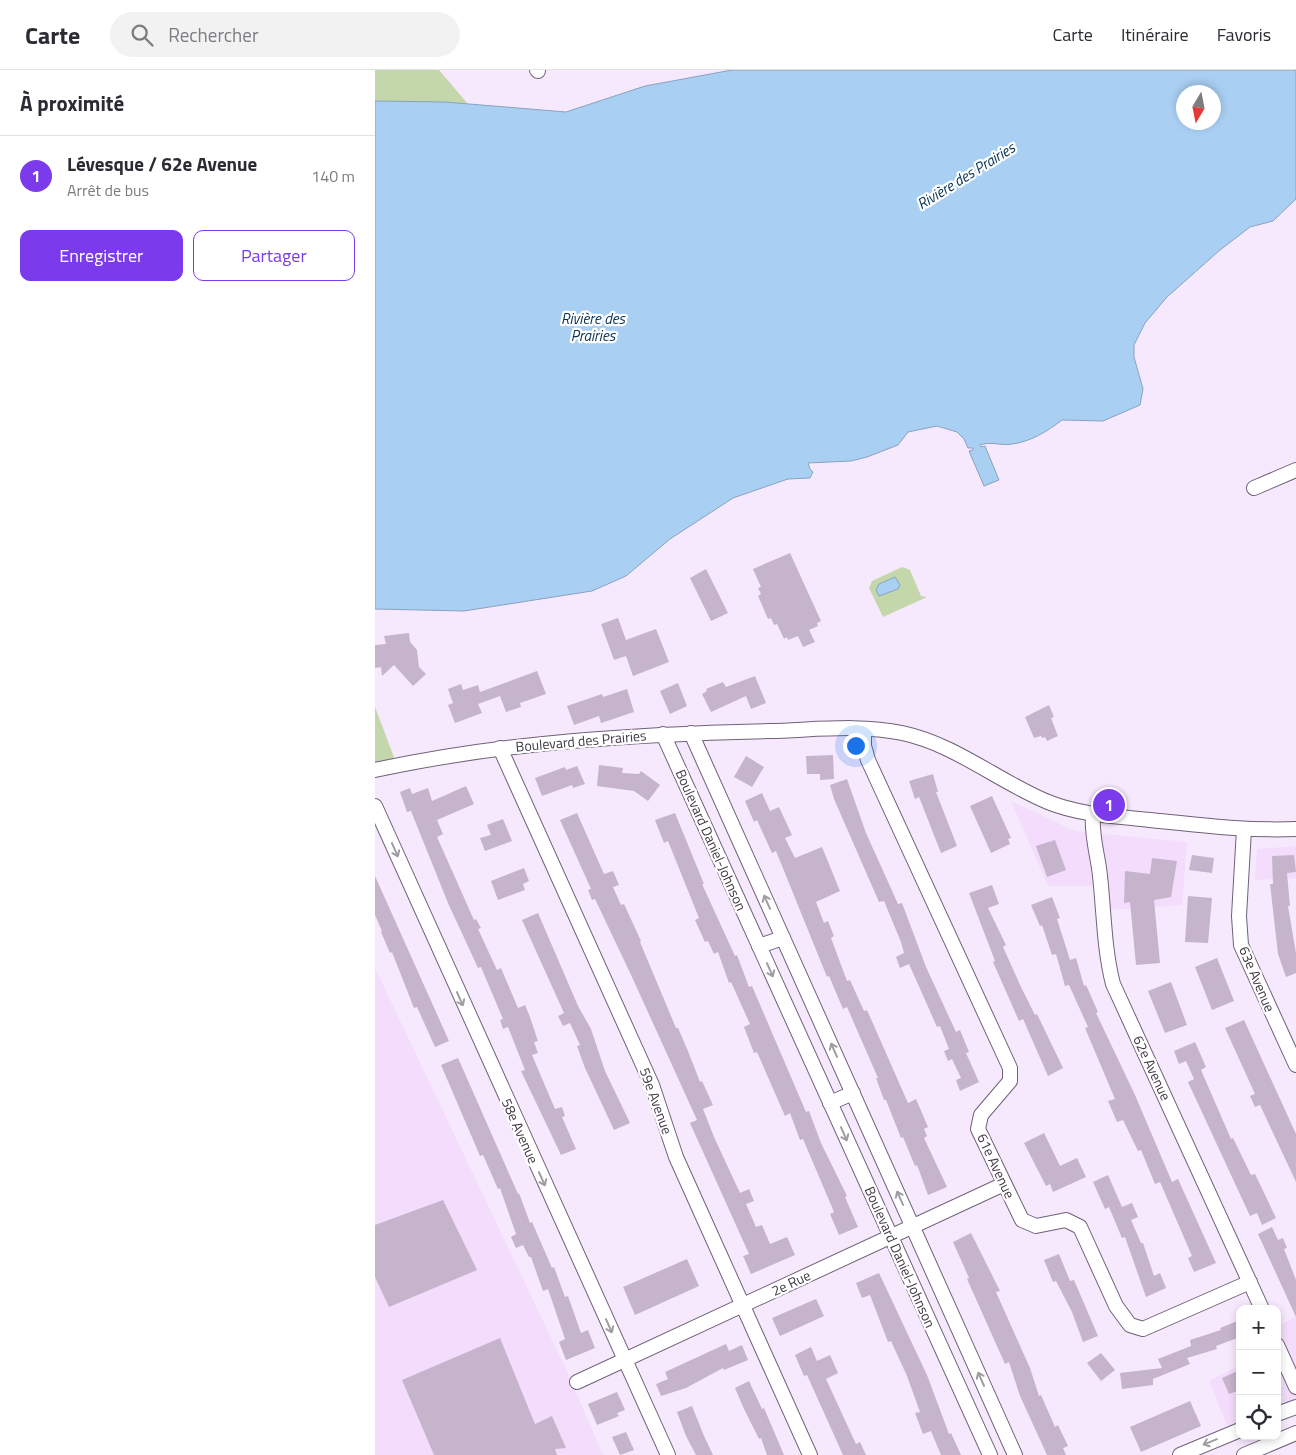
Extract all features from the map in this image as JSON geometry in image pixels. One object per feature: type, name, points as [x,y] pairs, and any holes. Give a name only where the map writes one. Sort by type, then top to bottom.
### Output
[{"type":"street","points":[[1254,488],[1296,470]]},
{"type":"street","name":"Boulevard des Prairies","points":[[375,770],[500,748],[663,734],[864,730],[899,733],[921,739],[1044,801],[1093,814],[1244,829],[1296,829]]},
{"type":"street","name":"61e Avenue","points":[[864,730],[864,746],[868,760],[1010,1068],[1010,1081],[981,1115],[978,1129],[1022,1220],[1035,1226],[1066,1220],[1080,1227],[1116,1306],[1130,1325],[1143,1329],[1251,1282]]},
{"type":"street","name":"Boulevard Daniel-Johnson","points":[[691,733],[1015,1455]]},
{"type":"street","name":"Boulevard Daniel-Johnson","points":[[663,734],[990,1455]]},
{"type":"street","name":"59e Avenue","points":[[500,748],[652,1085],[676,1157],[810,1455]]},
{"type":"street","name":"58e Avenue","points":[[375,806],[668,1455]]},
{"type":"street","name":"62e Avenue","points":[[1093,814],[1093,834],[1100,874],[1109,967],[1113,984],[1260,1305]]},
{"type":"street","name":"63e Avenue","points":[[1244,829],[1239,916],[1241,945],[1296,1065]]},
{"type":"street","points":[[759,946],[783,938]]},
{"type":"street","points":[[830,1103],[853,1093]]},
{"type":"street","name":"2e Rue","points":[[577,1382],[1004,1184]]},
{"type":"street","points":[[1279,1350],[1296,1387]]},
{"type":"street","points":[[970,1412],[991,1401]]},
{"type":"street","points":[[1281,1413],[1296,1407]]},
{"type":"street","points":[[1180,1455],[1236,1432]]},
{"type":"street","points":[[1244,1455],[1296,1433]]},
{"type":"shaded area","points":[[1011,801],[1075,831],[1187,842],[1182,905],[1109,910],[1103,886],[1048,886]]},
{"type":"shaded area","points":[[1296,846],[1296,878],[1255,880],[1257,849]]},
{"type":"shaded area","points":[[375,968],[566,1369],[603,1455],[375,1455]]},
{"type":"shaded area","points":[[1296,1317],[1296,1399],[1281,1405],[1281,1350],[1281,1324]]},
{"type":"shaded area","points":[[1236,1367],[1236,1423],[1227,1426],[1209,1381]]},
{"type":"green space","points":[[375,70],[439,70],[468,104],[375,117]]},
{"type":"green space","points":[[902,567],[910,570],[921,596],[927,597],[883,617],[869,588],[872,581]]},
{"type":"green space","points":[[375,707],[395,760],[375,768]]},
{"type":"water","name":"Rivière des Prairies","points":[[732,70],[1296,70],[1296,199],[1273,221],[1250,227],[1220,250],[1167,297],[1145,323],[1134,345],[1134,357],[1143,389],[1140,405],[1103,421],[1062,420],[1039,435],[1019,443],[988,443],[980,445],[981,447],[985,446],[999,480],[984,486],[969,451],[973,450],[973,448],[968,448],[964,439],[957,432],[937,426],[908,432],[898,445],[867,457],[851,461],[808,463],[813,472],[810,478],[788,479],[733,498],[670,539],[626,576],[592,591],[464,611],[375,609],[375,101],[445,102],[566,112],[645,86]]},
{"type":"water","points":[[895,577],[900,585],[898,589],[879,596],[876,590],[879,584]]},
{"type":"building","points":[[790,553],[821,621],[817,623],[818,626],[809,630],[815,642],[803,647],[798,636],[788,640],[787,637],[784,639],[777,624],[774,625],[771,618],[768,619],[758,596],[761,594],[758,588],[761,587],[753,569]]},
{"type":"building","points":[[706,569],[728,613],[711,621],[690,578]]},
{"type":"building","points":[[618,618],[626,640],[656,629],[669,662],[633,676],[626,656],[614,660],[601,624]]},
{"type":"building","points":[[409,633],[410,642],[417,650],[419,667],[426,674],[413,686],[394,665],[382,676],[381,667],[375,668],[375,645],[386,644],[384,636]]},
{"type":"building","points":[[537,671],[546,694],[520,703],[521,707],[506,712],[500,696],[478,704],[482,713],[455,723],[448,705],[453,703],[448,689],[461,684],[463,690],[478,685],[480,692]]},
{"type":"building","points":[[755,676],[766,703],[751,709],[746,696],[711,712],[702,694],[707,691],[706,689],[723,682],[726,687]]},
{"type":"building","points":[[678,683],[687,706],[670,714],[660,691]]},
{"type":"building","points":[[627,689],[634,712],[601,723],[599,716],[574,725],[567,706],[602,694],[603,697]]},
{"type":"building","points":[[1049,705],[1054,717],[1051,718],[1058,736],[1047,741],[1045,737],[1042,738],[1041,736],[1034,738],[1025,717]]},
{"type":"building","points":[[833,755],[834,779],[820,780],[820,774],[807,774],[806,756]]},
{"type":"building","points":[[746,756],[764,767],[752,787],[734,777]]},
{"type":"building","points":[[599,765],[623,768],[622,773],[639,774],[641,771],[660,785],[648,801],[634,791],[597,786]]},
{"type":"building","points":[[577,766],[585,784],[573,788],[572,785],[542,796],[535,778],[565,767],[566,770]]},
{"type":"building","points":[[933,774],[938,792],[936,792],[957,846],[941,853],[919,797],[915,799],[909,781]]},
{"type":"building","points":[[847,779],[866,833],[898,904],[902,903],[926,967],[956,1032],[960,1030],[969,1052],[966,1053],[979,1082],[960,1091],[956,1080],[961,1078],[952,1059],[948,1061],[944,1051],[949,1049],[940,1026],[937,1027],[909,964],[900,968],[896,957],[904,953],[901,942],[884,901],[879,902],[834,799],[830,785]]},
{"type":"building","points":[[466,786],[474,804],[437,820],[443,834],[437,837],[474,920],[476,919],[481,928],[478,929],[497,970],[501,968],[518,1008],[525,1005],[530,1017],[538,1041],[534,1042],[538,1053],[532,1055],[555,1109],[562,1107],[565,1116],[562,1117],[576,1149],[561,1155],[521,1071],[525,1070],[508,1027],[503,1029],[500,1020],[503,1019],[481,967],[478,968],[448,903],[411,811],[407,812],[400,792],[410,788],[412,794],[428,788],[432,801]]},
{"type":"building","points":[[762,793],[770,811],[779,807],[792,835],[785,838],[795,858],[822,847],[840,891],[816,902],[824,923],[828,921],[834,936],[831,938],[847,981],[850,980],[864,1011],[867,1010],[908,1103],[916,1099],[928,1127],[924,1129],[927,1136],[924,1138],[947,1187],[928,1195],[917,1165],[915,1166],[903,1137],[901,1138],[886,1100],[884,1100],[876,1078],[878,1078],[847,1007],[843,1009],[829,976],[827,977],[776,851],[772,853],[757,820],[754,822],[745,801]]},
{"type":"building","points":[[992,796],[1011,838],[1008,839],[1010,844],[991,853],[970,806]]},
{"type":"building","points":[[577,813],[604,874],[613,871],[619,885],[613,887],[621,905],[624,904],[641,941],[676,1028],[678,1028],[700,1082],[702,1081],[713,1105],[703,1109],[714,1137],[740,1193],[749,1189],[754,1201],[746,1204],[756,1227],[762,1225],[770,1244],[787,1237],[795,1255],[751,1274],[743,1256],[749,1254],[690,1123],[697,1120],[595,899],[592,900],[588,890],[591,889],[560,820]]},
{"type":"building","points":[[675,813],[704,884],[702,884],[735,956],[737,955],[749,987],[752,986],[806,1112],[809,1111],[821,1143],[847,1196],[845,1197],[858,1227],[839,1235],[830,1214],[834,1212],[803,1139],[800,1140],[790,1113],[785,1116],[757,1052],[754,1053],[744,1027],[750,1024],[731,982],[729,983],[718,952],[714,954],[708,941],[705,942],[695,920],[699,918],[668,841],[664,843],[655,820]]},
{"type":"building","points":[[503,819],[512,841],[485,851],[480,838],[491,835],[487,825]]},
{"type":"building","points":[[1055,840],[1066,870],[1047,877],[1036,846]]},
{"type":"building","points":[[1192,855],[1214,858],[1212,873],[1189,870]]},
{"type":"building","points":[[1294,855],[1296,872],[1287,873],[1290,906],[1288,906],[1296,953],[1296,973],[1286,977],[1278,954],[1270,884],[1273,884],[1272,856]]},
{"type":"building","points":[[1152,858],[1177,861],[1171,897],[1154,900],[1160,963],[1136,965],[1130,902],[1124,903],[1125,871],[1150,874]]},
{"type":"building","points":[[524,868],[529,881],[523,884],[525,890],[498,900],[491,881]]},
{"type":"building","points":[[375,876],[449,1041],[435,1047],[417,1007],[414,1008],[375,915]]},
{"type":"building","points":[[992,885],[999,904],[988,908],[1006,945],[1003,947],[1021,987],[1035,1015],[1037,1014],[1063,1068],[1048,1076],[1023,1019],[1019,1021],[993,962],[995,961],[969,893]]},
{"type":"building","points":[[1188,896],[1212,898],[1208,943],[1185,942]]},
{"type":"building","points":[[1052,897],[1060,918],[1057,919],[1070,960],[1076,958],[1084,986],[1086,985],[1098,1012],[1096,1013],[1135,1095],[1172,1182],[1178,1179],[1216,1263],[1194,1272],[1188,1258],[1192,1256],[1160,1182],[1155,1184],[1141,1150],[1138,1151],[1123,1120],[1117,1122],[1108,1101],[1115,1099],[1085,1028],[1088,1027],[1069,985],[1065,986],[1056,954],[1052,955],[1042,925],[1040,926],[1031,905]]},
{"type":"building","points":[[538,913],[578,1006],[591,1029],[605,1071],[630,1123],[614,1130],[585,1068],[577,1046],[580,1045],[570,1023],[563,1026],[558,1016],[564,1013],[522,920]]},
{"type":"building","points":[[1217,958],[1234,1001],[1212,1010],[1195,967]]},
{"type":"building","points":[[1171,982],[1187,1025],[1165,1033],[1148,991]]},
{"type":"building","points":[[1244,1020],[1296,1134],[1296,1182],[1260,1105],[1255,1107],[1250,1096],[1255,1094],[1225,1028]]},
{"type":"building","points":[[1195,1042],[1206,1067],[1201,1070],[1231,1139],[1233,1138],[1251,1175],[1255,1174],[1276,1218],[1262,1225],[1257,1213],[1250,1216],[1188,1082],[1194,1079],[1186,1061],[1179,1064],[1174,1051]]},
{"type":"building","points":[[458,1058],[519,1193],[530,1223],[532,1222],[552,1268],[554,1267],[565,1297],[568,1296],[581,1333],[588,1330],[595,1348],[566,1360],[559,1342],[565,1339],[548,1289],[543,1291],[531,1257],[529,1257],[523,1245],[516,1248],[511,1237],[516,1234],[500,1188],[498,1189],[483,1155],[480,1156],[441,1065]]},
{"type":"building","points":[[1044,1133],[1060,1166],[1077,1158],[1086,1177],[1053,1192],[1050,1184],[1046,1186],[1024,1143]]},
{"type":"building","points":[[1108,1175],[1122,1207],[1132,1203],[1138,1217],[1131,1220],[1141,1243],[1143,1243],[1154,1276],[1160,1273],[1166,1288],[1146,1297],[1125,1237],[1122,1238],[1109,1207],[1105,1209],[1093,1182]]},
{"type":"building","points":[[443,1200],[477,1270],[389,1307],[375,1277],[375,1225]]},
{"type":"building","points":[[1272,1227],[1278,1240],[1283,1238],[1287,1248],[1284,1249],[1296,1280],[1296,1317],[1258,1234]]},
{"type":"building","points":[[971,1233],[1000,1291],[996,1292],[1030,1368],[1039,1396],[1041,1395],[1055,1427],[1058,1425],[1068,1446],[1063,1448],[1066,1455],[1047,1455],[1020,1396],[1009,1362],[1005,1364],[967,1279],[969,1278],[953,1242]]},
{"type":"building","points":[[1059,1254],[1070,1281],[1074,1280],[1098,1336],[1083,1342],[1072,1312],[1056,1281],[1053,1282],[1044,1260]]},
{"type":"building","points":[[687,1259],[699,1286],[635,1315],[623,1287]]},
{"type":"building","points":[[879,1273],[927,1375],[949,1434],[951,1433],[961,1455],[941,1455],[931,1431],[923,1434],[915,1413],[920,1412],[907,1376],[891,1341],[888,1342],[870,1295],[862,1298],[856,1283]]},
{"type":"building","points":[[816,1299],[824,1316],[780,1336],[772,1318]]},
{"type":"building","points":[[1236,1322],[1236,1338],[1216,1346],[1217,1349],[1187,1358],[1190,1364],[1153,1379],[1153,1385],[1122,1389],[1120,1373],[1162,1368],[1158,1359],[1191,1346],[1190,1340],[1221,1330],[1220,1328]]},
{"type":"building","points":[[500,1338],[535,1424],[552,1416],[566,1448],[555,1449],[557,1455],[434,1455],[402,1380]]},
{"type":"building","points":[[726,1344],[729,1351],[742,1345],[748,1360],[724,1370],[723,1368],[686,1388],[661,1396],[656,1384],[668,1379],[665,1372]]},
{"type":"building","points":[[811,1347],[817,1361],[830,1355],[838,1373],[826,1379],[856,1444],[860,1442],[866,1455],[843,1455],[807,1375],[804,1376],[795,1355]]},
{"type":"building","points":[[1101,1353],[1115,1370],[1101,1381],[1087,1363]]},
{"type":"building","points":[[1236,1372],[1236,1391],[1229,1394],[1222,1378]]},
{"type":"building","points":[[749,1381],[762,1409],[764,1408],[784,1455],[767,1455],[761,1438],[759,1439],[744,1409],[735,1388]]},
{"type":"building","points":[[617,1392],[625,1410],[617,1413],[619,1416],[597,1425],[588,1404]]},
{"type":"building","points":[[1190,1401],[1201,1426],[1141,1452],[1130,1427]]},
{"type":"building","points":[[692,1406],[713,1455],[696,1455],[686,1436],[677,1412]]},
{"type":"building","points":[[626,1432],[634,1450],[620,1455],[612,1437]]},
{"type":"place","name":"Lévesque / 62e Avenue","points":[[1109,805]]}]
